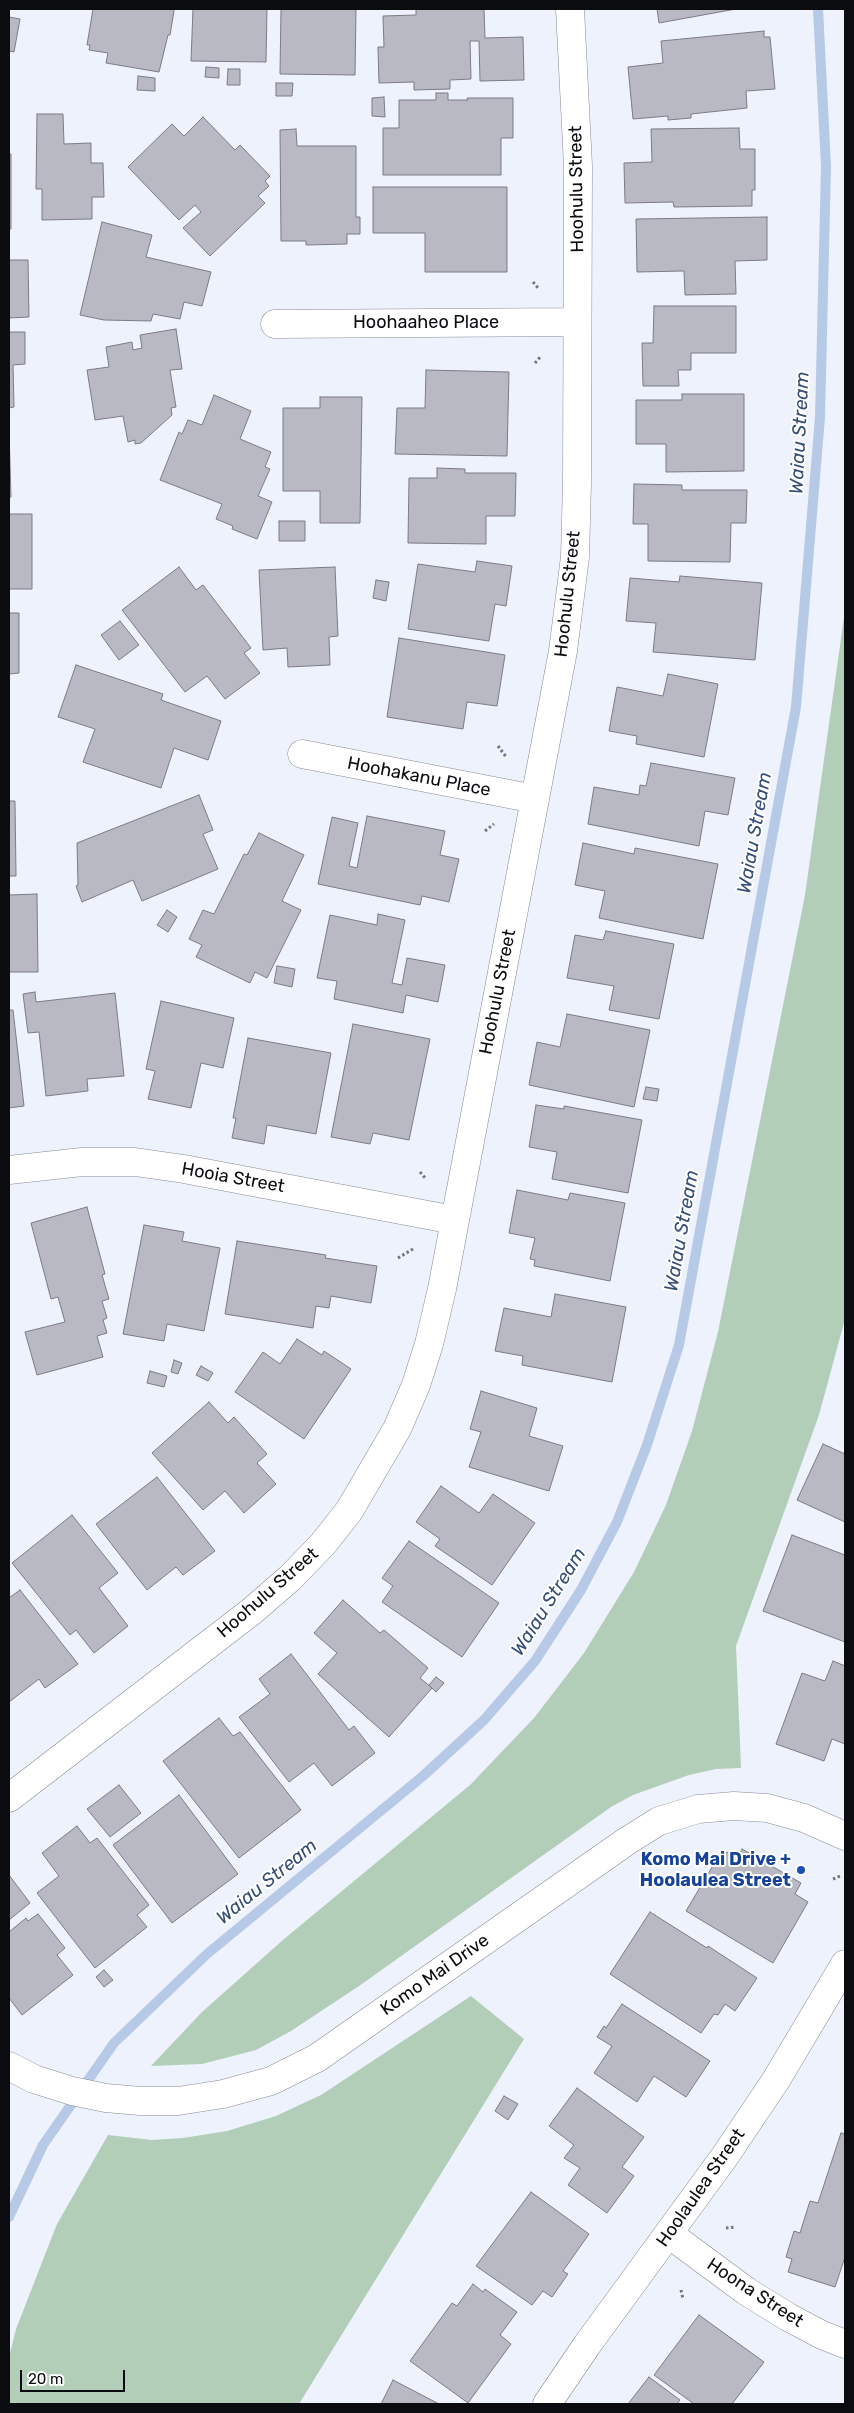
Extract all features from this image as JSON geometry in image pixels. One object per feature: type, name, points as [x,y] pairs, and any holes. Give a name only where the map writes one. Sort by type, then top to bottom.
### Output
[{"type":"street","name":"Hoohulu Street","points":[[9,1798],[252,1611],[297,1571],[323,1544],[349,1511],[398,1430],[416,1385],[429,1344],[564,651],[575,557],[578,166],[570,9]]},
{"type":"street","name":"Hoohaaheo Place","points":[[275,324],[577,322]]},
{"type":"street","name":"Hoohakanu Place","points":[[302,754],[535,799]]},
{"type":"street","name":"Hooia Street","points":[[9,1170],[82,1162],[135,1162],[184,1169],[454,1220]]},
{"type":"street","name":"Komo Mai Drive","points":[[9,2066],[34,2079],[72,2091],[106,2098],[140,2101],[178,2101],[223,2094],[270,2081],[317,2058],[627,1841],[659,1821],[698,1809],[734,1806],[767,1808],[804,1818],[845,1836]]},
{"type":"street","name":"Hoolaulea Street","points":[[547,2404],[587,2345],[669,2234],[776,2080],[845,1964]]},
{"type":"street","name":"Hoona Street","points":[[669,2234],[746,2291],[788,2317],[845,2344]]},
{"type":"path","points":[[533,282],[539,289]]},
{"type":"path","points":[[536,363],[541,356]]},
{"type":"path","points":[[498,746],[507,758]]},
{"type":"path","points":[[484,831],[494,824]]},
{"type":"path","points":[[420,1172],[426,1180]]},
{"type":"path","points":[[398,1258],[413,1248]]},
{"type":"path","points":[[833,1879],[840,1876]]},
{"type":"path","points":[[726,2228],[735,2227]]},
{"type":"path","points":[[681,2290],[683,2299]]},
{"type":"green space","points":[[845,610],[845,1319],[819,1415],[736,1646],[741,1768],[716,1769],[689,1775],[633,1795],[611,1807],[359,1986],[291,2031],[256,2050],[202,2064],[151,2066],[202,2012],[284,1939],[470,1785],[534,1718],[584,1653],[634,1572],[666,1505],[692,1431],[718,1332],[805,895]]},
{"type":"green space","points":[[471,1996],[524,2039],[299,2404],[9,2404],[9,2357],[16,2329],[57,2224],[108,2135],[152,2140],[183,2138],[227,2131],[276,2116],[321,2095]]},
{"type":"building","points":[[93,9],[173,9],[170,35],[168,35],[159,72],[106,63],[108,53],[89,50],[90,45],[87,45]]},
{"type":"building","points":[[193,9],[267,9],[266,62],[191,61]]},
{"type":"building","points":[[281,9],[356,9],[355,75],[280,74]]},
{"type":"building","points":[[416,9],[484,9],[485,38],[523,37],[524,80],[480,81],[479,41],[470,41],[471,79],[450,80],[450,89],[414,90],[414,82],[379,83],[378,47],[384,47],[383,16],[416,15]]},
{"type":"building","points":[[657,9],[736,9],[659,23]]},
{"type":"building","points":[[9,17],[20,19],[14,52],[9,51]]},
{"type":"building","points":[[764,31],[764,37],[770,37],[775,89],[746,91],[747,108],[691,114],[691,118],[668,120],[668,116],[633,119],[628,67],[663,63],[661,41]]},
{"type":"building","points":[[206,67],[219,68],[219,78],[205,77]]},
{"type":"building","points":[[228,69],[240,69],[240,85],[227,85]]},
{"type":"building","points":[[138,76],[155,78],[155,91],[137,90]]},
{"type":"building","points":[[276,83],[293,83],[292,96],[276,96]]},
{"type":"building","points":[[436,93],[448,93],[448,100],[513,98],[513,138],[501,138],[501,175],[383,175],[383,128],[399,128],[399,100],[436,100]]},
{"type":"building","points":[[384,97],[385,117],[372,116],[372,98]]},
{"type":"building","points":[[37,114],[63,114],[64,144],[91,143],[91,163],[103,163],[104,197],[92,197],[92,219],[42,220],[42,189],[36,189]]},
{"type":"building","points":[[203,117],[235,150],[240,145],[270,176],[265,181],[269,186],[258,196],[265,203],[210,256],[183,228],[201,212],[195,205],[179,220],[128,167],[172,124],[184,136]]},
{"type":"building","points":[[739,128],[740,149],[755,149],[755,190],[752,190],[752,206],[674,207],[673,202],[625,203],[624,163],[652,162],[651,129]]},
{"type":"building","points":[[296,129],[297,146],[356,146],[356,217],[360,217],[360,234],[347,234],[347,244],[306,245],[306,241],[281,241],[280,130]]},
{"type":"building","points":[[9,154],[11,154],[11,229],[9,229]]},
{"type":"building","points":[[373,187],[507,187],[507,272],[425,272],[425,233],[373,233]]},
{"type":"building","points":[[767,217],[767,260],[735,261],[736,294],[685,295],[684,271],[637,272],[636,219]]},
{"type":"building","points":[[102,222],[152,235],[146,257],[211,272],[202,306],[184,302],[180,319],[153,314],[151,321],[104,320],[80,315]]},
{"type":"building","points":[[9,260],[28,260],[29,317],[9,318]]},
{"type":"building","points":[[654,306],[736,306],[736,353],[691,353],[691,370],[678,370],[679,386],[643,386],[642,343],[653,343]]},
{"type":"building","points":[[176,329],[182,369],[170,370],[176,407],[171,408],[172,415],[141,443],[135,444],[135,440],[128,442],[123,416],[95,420],[87,370],[109,367],[106,347],[132,342],[133,350],[142,348],[140,335]]},
{"type":"building","points":[[9,332],[25,332],[25,364],[13,365],[14,407],[9,408]]},
{"type":"building","points":[[426,370],[509,372],[507,456],[395,454],[397,408],[425,408]]},
{"type":"building","points":[[682,394],[744,394],[744,471],[666,472],[666,444],[636,444],[636,400],[682,400]]},
{"type":"building","points":[[214,395],[251,411],[240,439],[271,452],[265,467],[270,469],[258,496],[272,502],[257,539],[232,529],[233,526],[216,519],[222,504],[160,480],[179,432],[182,434],[188,420],[202,425]]},
{"type":"building","points":[[320,397],[362,397],[360,523],[320,523],[320,491],[283,491],[283,408],[320,408]]},
{"type":"building","points":[[9,431],[11,497],[9,497]]},
{"type":"building","points":[[437,468],[465,469],[465,473],[516,473],[515,516],[486,516],[486,544],[408,543],[409,478],[437,478]]},
{"type":"building","points":[[634,484],[682,485],[682,490],[747,490],[746,523],[731,523],[730,562],[648,561],[648,524],[633,524]]},
{"type":"building","points":[[9,514],[32,514],[32,589],[9,589]]},
{"type":"building","points":[[279,521],[305,521],[305,541],[279,541]]},
{"type":"building","points":[[477,561],[512,566],[506,606],[495,604],[489,641],[408,629],[418,564],[475,572]]},
{"type":"building","points":[[179,567],[196,590],[203,585],[251,648],[244,653],[260,673],[225,699],[207,676],[185,692],[122,610]]},
{"type":"building","points":[[335,567],[338,636],[329,637],[330,665],[288,667],[287,648],[263,650],[259,570]]},
{"type":"building","points":[[680,576],[762,583],[755,660],[653,652],[656,623],[626,621],[630,578],[679,582]]},
{"type":"building","points":[[376,580],[389,582],[386,601],[373,598]]},
{"type":"building","points":[[9,613],[19,613],[19,673],[9,674]]},
{"type":"building","points":[[120,621],[139,645],[119,660],[101,635]]},
{"type":"building","points":[[399,638],[505,655],[497,706],[467,702],[463,729],[387,717]]},
{"type":"building","points":[[76,665],[163,694],[161,700],[221,721],[208,760],[174,748],[161,788],[83,762],[95,729],[58,717]]},
{"type":"building","points":[[668,674],[718,684],[704,757],[636,744],[637,736],[609,731],[617,687],[663,696]]},
{"type":"building","points":[[651,763],[735,778],[728,815],[705,811],[699,846],[588,824],[594,787],[639,795],[640,785],[646,786]]},
{"type":"building","points":[[199,795],[213,830],[203,834],[218,869],[142,901],[133,880],[82,902],[76,886],[78,885],[77,843]]},
{"type":"building","points":[[9,801],[15,801],[16,876],[9,876]]},
{"type":"building","points":[[367,816],[445,831],[440,855],[459,859],[449,902],[422,896],[420,905],[318,884],[332,817],[358,823],[349,866],[357,868]]},
{"type":"building","points":[[259,833],[304,855],[282,901],[301,910],[267,978],[255,972],[250,983],[196,957],[202,945],[189,939],[203,910],[214,914],[244,854],[247,855]]},
{"type":"building","points":[[583,843],[634,854],[635,848],[718,864],[703,939],[599,918],[605,891],[575,885]]},
{"type":"building","points":[[37,894],[38,972],[9,972],[9,895]]},
{"type":"building","points":[[167,910],[177,917],[168,932],[157,925]]},
{"type":"building","points":[[378,914],[405,920],[392,983],[402,985],[407,958],[445,965],[438,1002],[406,995],[403,1013],[334,999],[337,981],[317,978],[330,915],[377,925]]},
{"type":"building","points":[[606,931],[674,944],[659,1019],[609,1010],[614,986],[567,978],[575,935],[603,940]]},
{"type":"building","points":[[277,966],[295,969],[292,987],[274,983]]},
{"type":"building","points":[[35,992],[36,1002],[115,993],[124,1076],[87,1079],[88,1091],[46,1096],[39,1032],[28,1033],[23,994]]},
{"type":"building","points":[[161,1001],[234,1018],[223,1068],[201,1063],[191,1108],[148,1099],[155,1071],[146,1069]]},
{"type":"building","points":[[9,1010],[13,1010],[24,1106],[9,1108]]},
{"type":"building","points":[[567,1014],[650,1030],[634,1107],[529,1085],[537,1042],[560,1047]]},
{"type":"building","points":[[353,1024],[430,1039],[409,1140],[373,1133],[370,1144],[331,1137]]},
{"type":"building","points":[[248,1038],[331,1053],[316,1134],[267,1125],[264,1144],[232,1138],[236,1118],[233,1118]]},
{"type":"building","points":[[646,1087],[659,1089],[657,1101],[643,1099]]},
{"type":"building","points":[[536,1105],[564,1109],[564,1106],[642,1120],[628,1193],[552,1179],[557,1152],[529,1147]]},
{"type":"building","points":[[517,1190],[568,1200],[570,1193],[625,1203],[610,1281],[534,1266],[535,1260],[530,1259],[535,1238],[509,1233]]},
{"type":"building","points":[[87,1207],[105,1274],[102,1275],[109,1299],[102,1301],[107,1318],[103,1320],[107,1333],[97,1336],[103,1357],[37,1375],[25,1332],[65,1322],[58,1297],[51,1299],[31,1223]]},
{"type":"building","points":[[144,1225],[184,1232],[182,1241],[220,1248],[204,1331],[167,1324],[164,1341],[123,1334]]},
{"type":"building","points":[[237,1241],[326,1255],[325,1258],[377,1266],[371,1303],[331,1296],[329,1308],[316,1306],[313,1328],[225,1314]]},
{"type":"building","points":[[555,1294],[626,1307],[612,1382],[522,1365],[523,1356],[495,1351],[504,1308],[551,1317]]},
{"type":"building","points":[[297,1339],[322,1355],[324,1351],[351,1369],[304,1439],[235,1392],[263,1352],[280,1364]]},
{"type":"building","points":[[174,1360],[182,1363],[178,1374],[171,1372]]},
{"type":"building","points":[[201,1366],[213,1373],[208,1381],[196,1375]]},
{"type":"building","points":[[150,1371],[167,1376],[164,1387],[147,1383]]},
{"type":"building","points":[[481,1391],[537,1408],[529,1436],[563,1446],[549,1491],[469,1467],[481,1432],[470,1429]]},
{"type":"building","points":[[209,1402],[228,1423],[234,1417],[267,1454],[257,1463],[276,1484],[244,1513],[225,1491],[203,1510],[152,1453]]},
{"type":"building","points":[[823,1444],[845,1454],[845,1522],[797,1500]]},
{"type":"building","points":[[157,1477],[215,1551],[183,1575],[176,1567],[147,1590],[96,1524]]},
{"type":"building","points":[[441,1486],[479,1513],[493,1494],[535,1523],[492,1585],[435,1546],[440,1539],[416,1522]]},
{"type":"building","points":[[72,1515],[118,1573],[99,1588],[128,1626],[94,1653],[76,1630],[70,1635],[12,1563]]},
{"type":"building","points":[[792,1535],[845,1555],[845,1642],[763,1611]]},
{"type":"building","points":[[409,1541],[499,1603],[462,1657],[382,1602],[393,1586],[382,1578]]},
{"type":"building","points":[[20,1590],[78,1664],[45,1688],[39,1679],[9,1702],[9,1598]]},
{"type":"building","points":[[343,1600],[380,1633],[384,1630],[428,1668],[420,1678],[432,1688],[389,1737],[318,1674],[337,1653],[314,1633]]},
{"type":"building","points":[[291,1654],[349,1730],[354,1726],[375,1753],[332,1786],[314,1763],[289,1782],[239,1717],[270,1694],[259,1679]]},
{"type":"building","points":[[833,1661],[845,1666],[845,1744],[832,1739],[824,1761],[776,1744],[802,1673],[825,1681]]},
{"type":"building","points":[[436,1677],[444,1683],[436,1692],[429,1685]]},
{"type":"building","points":[[219,1718],[233,1736],[240,1732],[301,1810],[239,1858],[163,1761]]},
{"type":"building","points":[[119,1785],[141,1813],[110,1837],[87,1809]]},
{"type":"building","points":[[179,1795],[238,1874],[172,1923],[113,1845]]},
{"type":"building","points":[[77,1826],[90,1843],[97,1838],[149,1905],[137,1915],[147,1927],[95,1968],[37,1893],[59,1876],[42,1853]]},
{"type":"building","points":[[742,1849],[801,1883],[795,1894],[808,1902],[773,1963],[686,1911],[721,1852],[740,1853]]},
{"type":"building","points":[[9,1875],[30,1903],[9,1920]]},
{"type":"building","points":[[650,1912],[707,1948],[708,1946],[757,1978],[735,2011],[725,2004],[718,2015],[714,2014],[701,2033],[610,1974]]},
{"type":"building","points":[[38,1914],[65,1948],[57,1955],[73,1975],[22,2015],[9,1998],[9,1932],[26,1918],[28,1921]]},
{"type":"building","points":[[104,1970],[113,1980],[104,1987],[96,1977]]},
{"type":"building","points":[[622,2004],[710,2061],[686,2097],[654,2076],[637,2102],[594,2073],[612,2046],[597,2037],[604,2026],[606,2028]]},
{"type":"building","points":[[577,2088],[644,2137],[622,2167],[634,2176],[607,2213],[568,2185],[580,2168],[564,2158],[574,2145],[549,2126]]},
{"type":"building","points":[[504,2096],[518,2104],[508,2120],[495,2111]]},
{"type":"building","points":[[841,2133],[845,2134],[845,2257],[835,2287],[788,2272],[792,2259],[786,2257],[794,2231],[800,2233],[810,2201],[818,2203]]},
{"type":"building","points":[[531,2192],[589,2234],[563,2271],[568,2274],[552,2297],[543,2291],[532,2305],[476,2266]]},
{"type":"building","points":[[473,2284],[483,2292],[485,2289],[517,2312],[500,2335],[511,2344],[468,2403],[410,2361],[452,2303],[457,2306]]},
{"type":"building","points":[[699,2315],[764,2362],[732,2404],[694,2404],[654,2375]]},
{"type":"building","points":[[649,2377],[680,2400],[677,2404],[628,2404]]},
{"type":"building","points":[[393,2380],[439,2404],[381,2404]]},
{"type":"waterway","name":"Waiau Stream","points":[[9,2217],[43,2145],[114,2043],[207,1954],[423,1776],[484,1720],[535,1661],[581,1590],[617,1522],[647,1445],[679,1345],[796,707],[820,417],[826,166],[818,9]]},
{"type":"place","name":"Komo Mai Drive + Hoolaulea Street","points":[[801,1870]]}]
